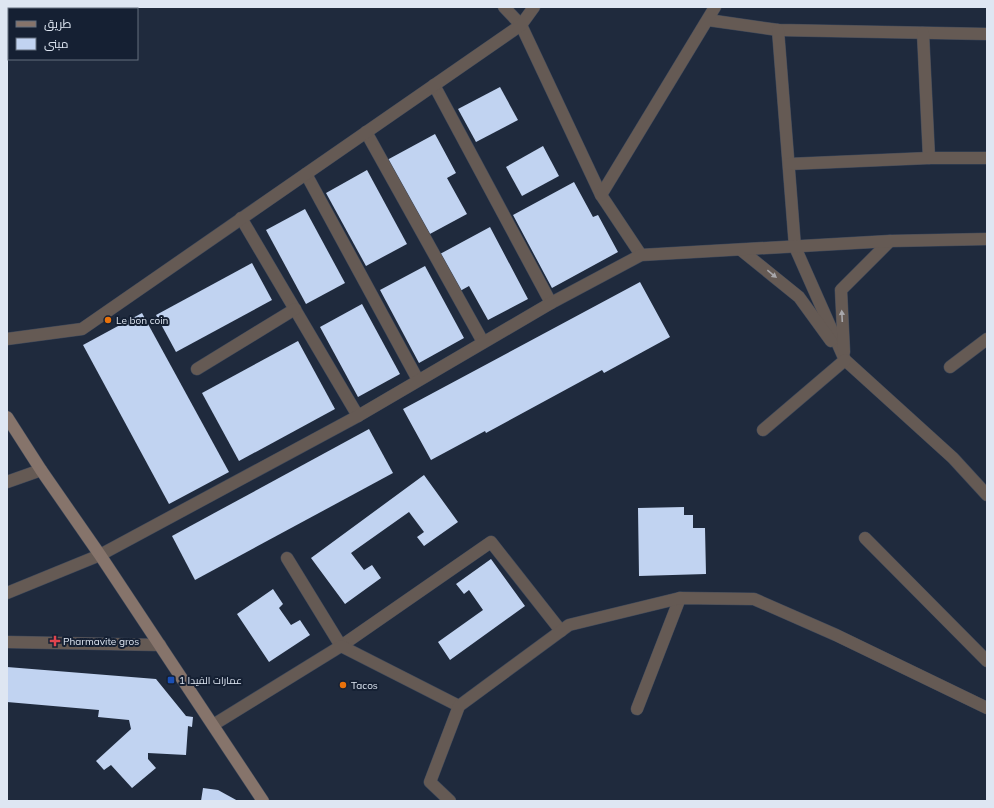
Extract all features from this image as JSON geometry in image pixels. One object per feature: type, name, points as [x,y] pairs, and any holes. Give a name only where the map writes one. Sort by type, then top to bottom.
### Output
[{"type":"main road","points":[[7,417],[41,470],[160,645],[262,801]]},
{"type":"street","points":[[504,7],[521,25],[601,195],[641,255]]},
{"type":"street","points":[[7,339],[82,329],[521,25],[534,7]]},
{"type":"street","points":[[601,195],[715,7]]},
{"type":"street","points":[[708,20],[778,30],[987,34]]},
{"type":"street","points":[[778,30],[795,247],[845,360]]},
{"type":"street","points":[[924,33],[929,158]]},
{"type":"street","points":[[434,85],[551,303]]},
{"type":"street","points":[[366,132],[483,342]]},
{"type":"street","points":[[789,164],[929,158],[987,158]]},
{"type":"street","points":[[306,174],[418,380]]},
{"type":"street","points":[[241,218],[358,416]]},
{"type":"street","points":[[7,593],[100,555],[358,416],[551,303],[641,255],[890,241],[987,239]]},
{"type":"street","points":[[845,360],[841,290],[890,241]]},
{"type":"street","points":[[742,250],[799,297],[845,360],[953,458],[987,495]]},
{"type":"street","points":[[197,369],[295,310]]},
{"type":"street","points":[[950,367],[987,339]]},
{"type":"street","points":[[763,430],[845,360]]},
{"type":"street","points":[[7,482],[41,470]]},
{"type":"street","points":[[865,538],[987,661]]},
{"type":"street","points":[[213,725],[341,646],[491,542],[561,631]]},
{"type":"street","points":[[287,558],[341,646],[459,706]]},
{"type":"street","points":[[636,709],[680,598]]},
{"type":"street","points":[[450,801],[430,782],[459,706],[569,625],[680,598],[754,599],[836,635],[987,708]]},
{"type":"street","points":[[7,642],[160,645]]},
{"type":"building","points":[[500,87],[518,120],[476,142],[458,109]]},
{"type":"building","points":[[435,134],[456,173],[447,178],[467,214],[428,235],[387,160]]},
{"type":"building","points":[[543,146],[559,176],[522,196],[506,167]]},
{"type":"building","points":[[367,170],[407,244],[366,266],[326,193]]},
{"type":"building","points":[[574,182],[593,217],[598,215],[618,252],[552,288],[513,215]]},
{"type":"building","points":[[305,209],[345,283],[306,304],[266,230]]},
{"type":"building","points":[[490,227],[528,299],[488,320],[469,286],[460,291],[440,254]]},
{"type":"building","points":[[252,263],[272,300],[176,352],[156,315]]},
{"type":"building","points":[[425,266],[464,338],[419,363],[380,290]]},
{"type":"building","points":[[640,282],[670,337],[604,373],[602,370],[486,433],[485,431],[431,460],[403,409]]},
{"type":"building","points":[[362,304],[400,374],[358,397],[320,327]]},
{"type":"building","points":[[142,313],[229,472],[169,504],[83,345]]},
{"type":"building","points":[[298,341],[335,409],[239,461],[202,393]]},
{"type":"building","points":[[369,429],[393,473],[195,580],[172,536]]},
{"type":"building","points":[[424,475],[458,522],[424,546],[417,537],[424,532],[409,512],[351,553],[364,570],[372,565],[381,578],[345,604],[311,558]]},
{"type":"building","points":[[684,507],[684,515],[693,515],[693,528],[705,528],[706,574],[639,576],[638,508]]},
{"type":"building","points":[[491,559],[525,606],[450,660],[438,642],[483,610],[469,590],[464,594],[456,584]]},
{"type":"building","points":[[273,589],[283,604],[279,608],[291,625],[300,620],[310,635],[269,662],[237,614]]},
{"type":"building","points":[[7,667],[156,679],[186,716],[193,717],[192,727],[188,726],[186,755],[148,753],[148,759],[156,768],[132,788],[111,765],[104,770],[96,761],[131,729],[129,720],[98,717],[99,710],[7,702]]},
{"type":"building","points":[[203,788],[218,790],[238,801],[201,801]]},
{"type":"place","name":"Le bon coin","points":[[108,320]]},
{"type":"place","name":"Pharmavite gros","points":[[55,641]]},
{"type":"place","name":"عمارات الفيدا 1","points":[[171,680]]},
{"type":"place","name":"Tacos","points":[[343,685]]}]
